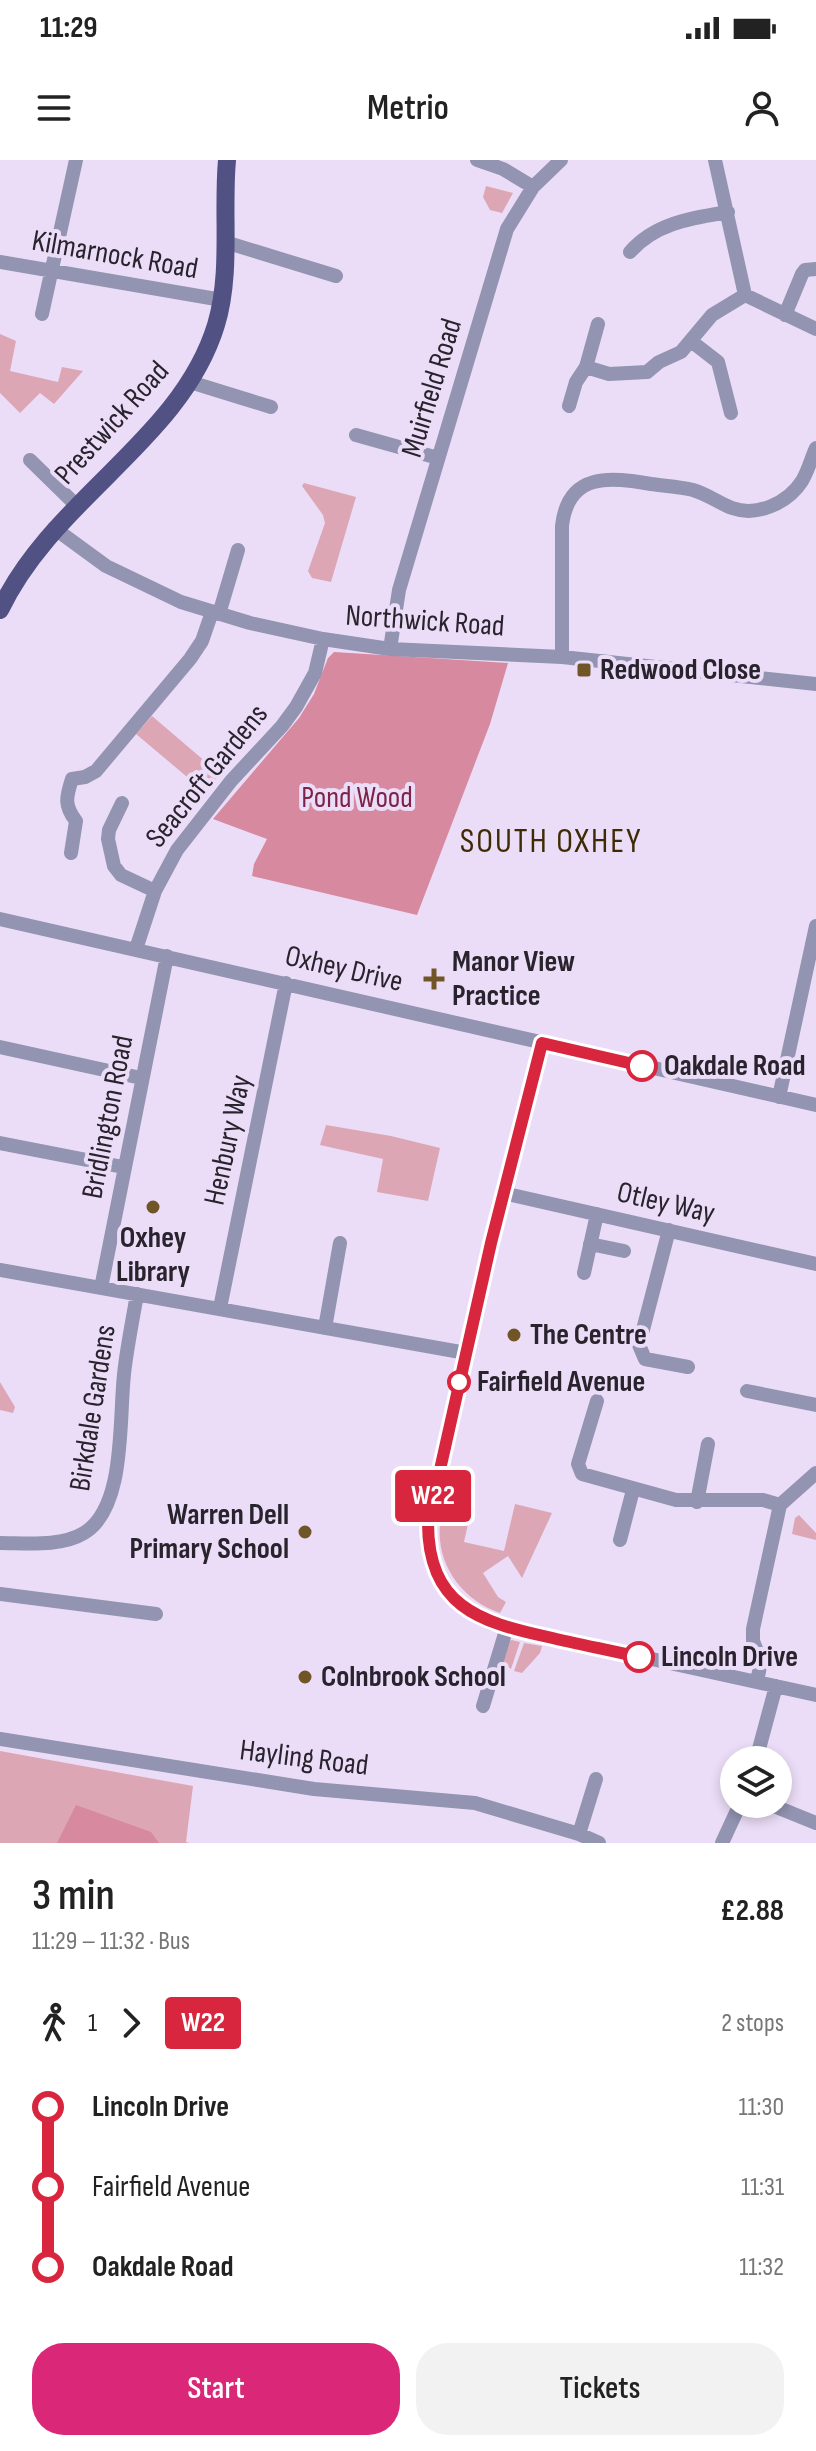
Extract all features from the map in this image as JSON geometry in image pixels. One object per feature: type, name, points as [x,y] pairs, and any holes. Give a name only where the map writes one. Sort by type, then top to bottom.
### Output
[{"type":"main road","name":"Prestwick Road","points":[[0,610],[23,569],[54,528],[159,422],[190,382],[207,349],[222,300],[227,160]]},
{"type":"street","points":[[42,314],[76,160]]},
{"type":"street","points":[[477,160],[503,169],[533,187]]},
{"type":"street","name":"Muirfield Road","points":[[390,649],[399,590],[507,229],[533,187],[561,160]]},
{"type":"street","points":[[715,160],[745,295]]},
{"type":"street","points":[[630,252],[638,242],[677,221],[728,212]]},
{"type":"street","points":[[225,242],[336,276]]},
{"type":"street","name":"Kilmarnock Road","points":[[0,262],[222,300]]},
{"type":"street","points":[[785,315],[802,274],[805,270],[816,269]]},
{"type":"street","points":[[745,295],[816,329]]},
{"type":"street","points":[[586,367],[609,374],[647,372],[659,362],[681,352],[712,315],[745,295]]},
{"type":"street","points":[[569,406],[578,377],[586,367],[598,324]]},
{"type":"street","points":[[691,341],[720,366],[731,413]]},
{"type":"street","points":[[190,382],[271,407]]},
{"type":"street","points":[[356,435],[438,458]]},
{"type":"street","points":[[562,657],[562,526],[567,505],[578,491],[594,481],[618,478],[689,489],[737,509],[761,509],[780,502],[796,489],[816,448]]},
{"type":"street","points":[[30,460],[76,505]]},
{"type":"street","name":"Northwick Road","points":[[54,528],[85,553],[124,576],[181,602],[323,639],[390,649],[562,657],[816,684]]},
{"type":"street","points":[[71,853],[76,821],[66,802],[72,779],[96,771],[190,659],[216,613],[238,550]]},
{"type":"street","name":"Seacroft Gardens","points":[[136,949],[155,891],[187,836],[296,707],[315,673],[323,639]]},
{"type":"street","points":[[122,803],[112,822],[108,839],[114,866],[121,875],[155,891]]},
{"type":"street","name":"Oxhey Drive","points":[[0,919],[816,1105]]},
{"type":"street","points":[[779,1097],[816,926]]},
{"type":"street","name":"Bridlington Road","points":[[101,1288],[167,956]]},
{"type":"street","name":"Henbury Way","points":[[220,1308],[286,983]]},
{"type":"street","points":[[542,1043],[503,1193],[430,1513],[429,1546],[438,1576],[460,1604],[483,1620],[816,1695]]},
{"type":"street","points":[[0,1047],[141,1078]]},
{"type":"street","points":[[0,1143],[123,1167]]},
{"type":"street","name":"Otley Way","points":[[503,1193],[816,1264]]},
{"type":"street","points":[[584,1273],[597,1214]]},
{"type":"street","points":[[669,1230],[639,1345],[645,1359],[688,1367]]},
{"type":"street","points":[[325,1328],[340,1243]]},
{"type":"street","points":[[590,1244],[624,1251]]},
{"type":"street","points":[[0,1270],[466,1353]]},
{"type":"street","name":"Birkdale Gardens","points":[[0,1543],[52,1542],[83,1534],[99,1520],[115,1482],[125,1365],[137,1294]]},
{"type":"street","points":[[747,1391],[816,1405]]},
{"type":"street","points":[[597,1401],[578,1469],[588,1478],[676,1500],[763,1500],[780,1505]]},
{"type":"street","points":[[697,1502],[708,1444]]},
{"type":"street","points":[[757,1682],[762,1664],[753,1641],[753,1629],[780,1505],[816,1473]]},
{"type":"street","points":[[620,1540],[633,1490]]},
{"type":"street","points":[[0,1594],[156,1614]]},
{"type":"street","points":[[483,1706],[507,1627]]},
{"type":"street","points":[[760,1746],[776,1686]]},
{"type":"street","name":"Hayling Road","points":[[0,1739],[314,1789],[475,1803],[579,1834],[599,1843]]},
{"type":"street","points":[[579,1834],[596,1779]]},
{"type":"street","points":[[792,1813],[816,1823]]},
{"type":"street","points":[[722,1843],[734,1818]]},
{"type":"shaded area","points":[[486,186],[513,193],[502,213],[490,210],[483,197]]},
{"type":"shaded area","points":[[0,334],[16,341],[10,371],[58,382],[62,367],[83,371],[54,404],[40,393],[20,413],[0,393]]},
{"type":"shaded area","points":[[304,483],[356,497],[331,582],[312,578],[308,571],[325,523],[323,515],[302,486]]},
{"type":"shaded area","points":[[152,716],[220,774],[205,792],[136,734]]},
{"type":"shaded area","points":[[326,1125],[440,1148],[428,1201],[377,1192],[383,1159],[320,1145]]},
{"type":"shaded area","points":[[0,1382],[15,1407],[13,1413],[0,1410]]},
{"type":"shaded area","points":[[447,1487],[475,1493],[464,1542],[504,1551],[515,1504],[552,1513],[522,1578],[508,1556],[483,1573],[498,1597],[506,1602],[500,1613],[474,1600],[447,1567],[440,1540]]},
{"type":"shaded area","points":[[799,1515],[816,1533],[816,1540],[792,1534],[795,1518]]},
{"type":"shaded area","points":[[512,1640],[520,1642],[511,1669],[502,1662]]},
{"type":"shaded area","points":[[524,1643],[542,1646],[540,1653],[522,1673],[514,1671]]},
{"type":"shaded area","points":[[0,1751],[193,1786],[186,1842],[190,1843],[0,1843]]},
{"type":"green space","name":"Pond Wood","points":[[334,652],[508,663],[490,724],[417,915],[252,876],[254,864],[267,839],[213,819],[299,718],[314,694],[328,658]]},
{"type":"green space","points":[[76,1805],[151,1832],[159,1843],[57,1843]]},
{"type":"bus line","name":"W22","points":[[639,1657],[527,1633],[483,1620],[460,1604],[438,1576],[429,1546],[428,1523],[491,1243],[542,1043],[642,1066]]},
{"type":"place","name":"Redwood Close","points":[[584,670]]},
{"type":"place","name":"Manor View Practice","points":[[434,979]]},
{"type":"place","name":"Oakdale Road","points":[[642,1066]]},
{"type":"place","name":"Oxhey Library","points":[[153,1207]]},
{"type":"place","name":"The Centre","points":[[514,1335]]},
{"type":"place","name":"Fairfield Avenue","points":[[459,1382]]},
{"type":"place","name":"Warren Dell Primary School","points":[[305,1532]]},
{"type":"place","name":"Lincoln Drive","points":[[639,1657]]},
{"type":"place","name":"Colnbrook School","points":[[305,1677]]},
{"type":"district","name":"SOUTH OXHEY","points":[[551,841]]}]
